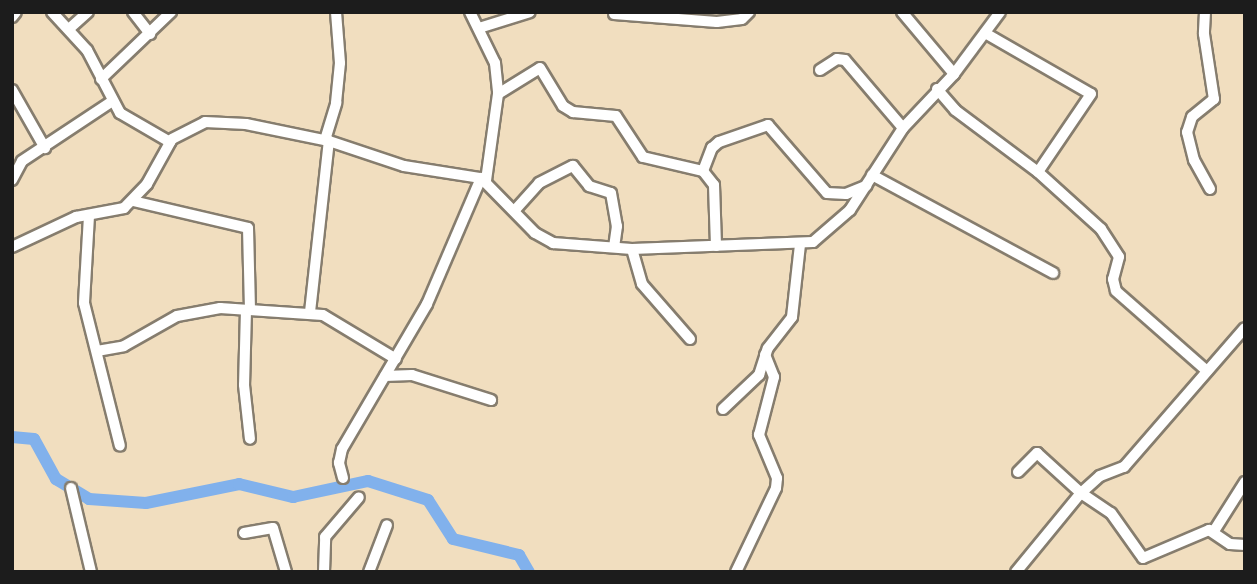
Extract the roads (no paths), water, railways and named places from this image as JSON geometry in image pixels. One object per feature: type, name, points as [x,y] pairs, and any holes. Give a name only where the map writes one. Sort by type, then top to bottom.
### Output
[{"type":"street","points":[[12,17],[16,12]]},
{"type":"street","points":[[52,12],[70,28],[102,79],[111,102],[129,121],[170,142]]},
{"type":"street","points":[[70,28],[88,12]]},
{"type":"street","points":[[133,12],[150,34]]},
{"type":"street","points":[[310,312],[327,141],[336,103],[340,63],[337,12]]},
{"type":"street","points":[[343,478],[339,463],[342,449],[428,304],[484,179],[498,94],[495,63],[470,12]]},
{"type":"street","points":[[480,28],[530,12]]},
{"type":"street","points":[[614,14],[718,22],[743,19],[749,12]]},
{"type":"street","points":[[902,12],[954,74]]},
{"type":"street","points":[[12,247],[41,231],[124,208],[133,201],[170,142],[184,129],[205,122],[246,124],[327,141],[404,166],[484,179],[535,233],[552,243],[632,249],[748,242],[800,245],[821,238],[850,211],[903,128],[954,74],[999,12]]},
{"type":"street","points":[[1205,12],[1203,34],[1214,99],[1192,117],[1187,132],[1194,160],[1210,189]]},
{"type":"street","points":[[102,79],[150,34],[168,13]]},
{"type":"street","points":[[985,33],[1091,94],[1038,172]]},
{"type":"street","points":[[820,70],[837,59],[845,60],[903,128]]},
{"type":"street","points":[[498,94],[540,68],[563,106],[573,112],[616,116],[643,158],[704,171],[714,185],[716,246]]},
{"type":"street","points":[[937,89],[956,110],[1038,172],[1110,241],[1120,262],[1113,279],[1116,291],[1207,371]]},
{"type":"street","points":[[12,90],[45,148]]},
{"type":"street","points":[[12,180],[22,161],[111,102]]},
{"type":"street","points":[[704,171],[712,148],[719,142],[768,125],[827,192],[846,194],[869,180]]},
{"type":"street","points":[[515,210],[539,183],[573,166],[589,186],[611,193],[617,226],[614,247]]},
{"type":"street","points":[[869,180],[1053,273]]},
{"type":"street","points":[[133,201],[248,228],[244,385],[250,439]]},
{"type":"street","points":[[89,216],[84,303],[120,446]]},
{"type":"street","points":[[723,409],[746,392],[765,355],[796,306],[800,245]]},
{"type":"street","points":[[632,249],[642,284],[690,339]]},
{"type":"street","points":[[97,351],[124,346],[177,316],[220,308],[310,312],[343,324],[397,359]]},
{"type":"street","points":[[1016,572],[1081,493],[1100,476],[1124,467],[1245,328]]},
{"type":"street","points":[[736,572],[776,488],[776,478],[759,435],[774,377],[765,355]]},
{"type":"street","points":[[385,376],[412,374],[491,400]]},
{"type":"street","points":[[1018,472],[1034,454],[1040,454],[1081,493],[1111,513],[1143,558],[1214,531],[1245,482]]},
{"type":"street","points":[[71,488],[91,572]]},
{"type":"street","points":[[324,572],[325,537],[359,498]]},
{"type":"street","points":[[369,572],[387,525]]},
{"type":"street","points":[[244,533],[273,528],[286,572]]},
{"type":"street","points":[[1214,531],[1230,544],[1245,545]]},
{"type":"waterway","points":[[12,437],[34,439],[56,479],[89,499],[146,503],[239,484],[293,497],[368,481],[428,500],[453,539],[519,555],[529,572]]}]
